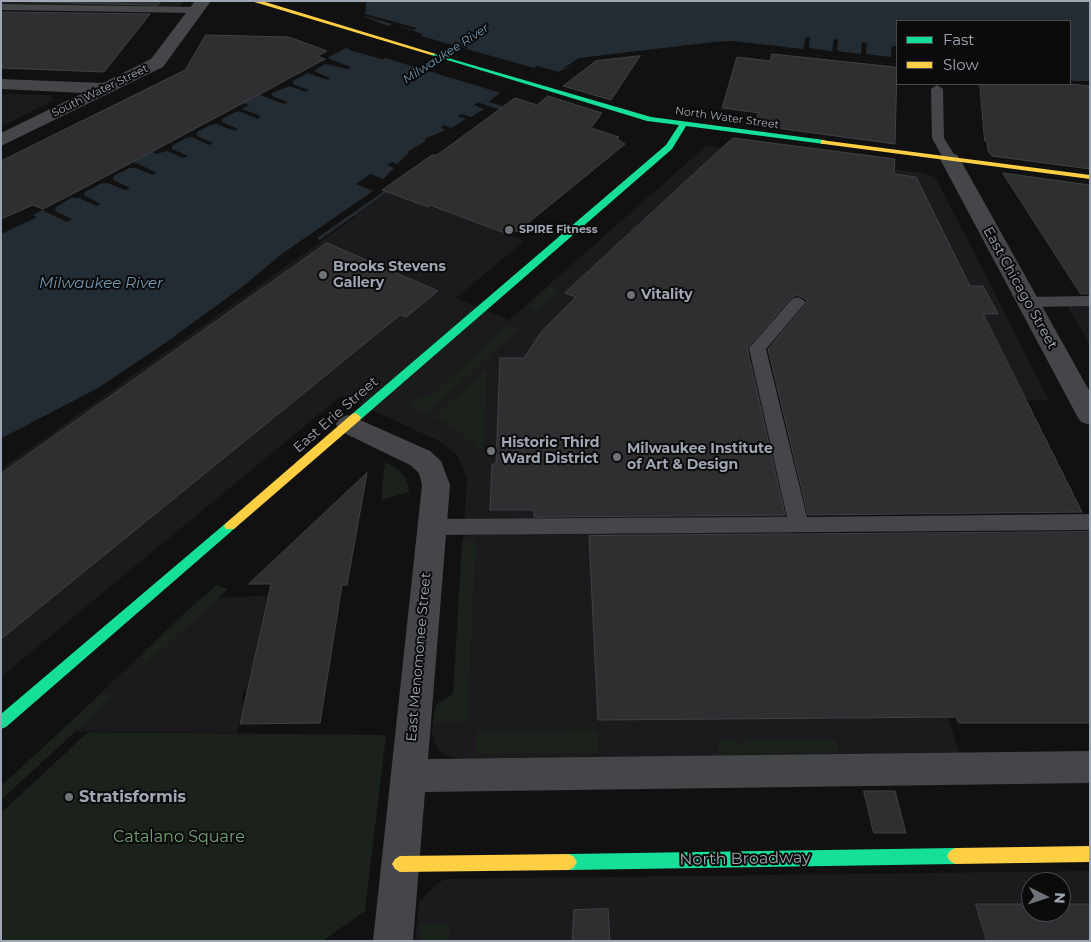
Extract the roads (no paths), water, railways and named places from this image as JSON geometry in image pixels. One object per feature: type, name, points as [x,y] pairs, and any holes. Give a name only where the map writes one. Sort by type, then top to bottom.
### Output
[{"type":"street","name":"North Water Street","points":[[254,1],[650,120],[1090,177]]},
{"type":"street","name":"South Water Street","points":[[1,140],[157,63],[199,6]]},
{"type":"street","points":[[1,84],[107,88]]},
{"type":"street","name":"East Erie Street","points":[[1,723],[669,147],[683,125]]},
{"type":"street","name":"East Chicago Street","points":[[950,159],[1090,416]]},
{"type":"street","name":"East Menomonee Street","points":[[349,424],[420,458],[431,468],[436,485],[392,941]]},
{"type":"street","points":[[408,776],[1090,767]]},
{"type":"street","name":"North Broadway","points":[[400,864],[1090,854]]},
{"type":"lane","points":[[1,7],[199,6]]},
{"type":"lane","points":[[936,90],[938,138],[950,159]]},
{"type":"lane","points":[[1028,302],[1090,301]]},
{"type":"lane","points":[[798,302],[757,348],[799,524]]},
{"type":"lane","points":[[431,527],[1090,522]]},
{"type":"water","name":"Milwaukee River","points":[[366,1],[1090,1],[1090,81],[1071,81],[1071,20],[896,20],[896,64],[728,46],[579,63],[558,72],[537,66],[489,101],[506,106],[1,469],[1,234],[37,217],[33,215],[346,48],[382,59],[422,34],[392,24],[388,26],[365,17]]},
{"type":"place","name":"SPIRE Fitness","points":[[509,230]]},
{"type":"place","name":"Brooks Stevens Gallery","points":[[323,275]]},
{"type":"place","name":"Vitality","points":[[631,295]]},
{"type":"place","name":"Historic Third Ward District","points":[[491,451]]},
{"type":"place","name":"Milwaukee Institute of Art & Design","points":[[617,457]]},
{"type":"place","name":"Stratisformis","points":[[69,797]]},
{"type":"park label","name":"Catalano Square","points":[[179,837]]}]
